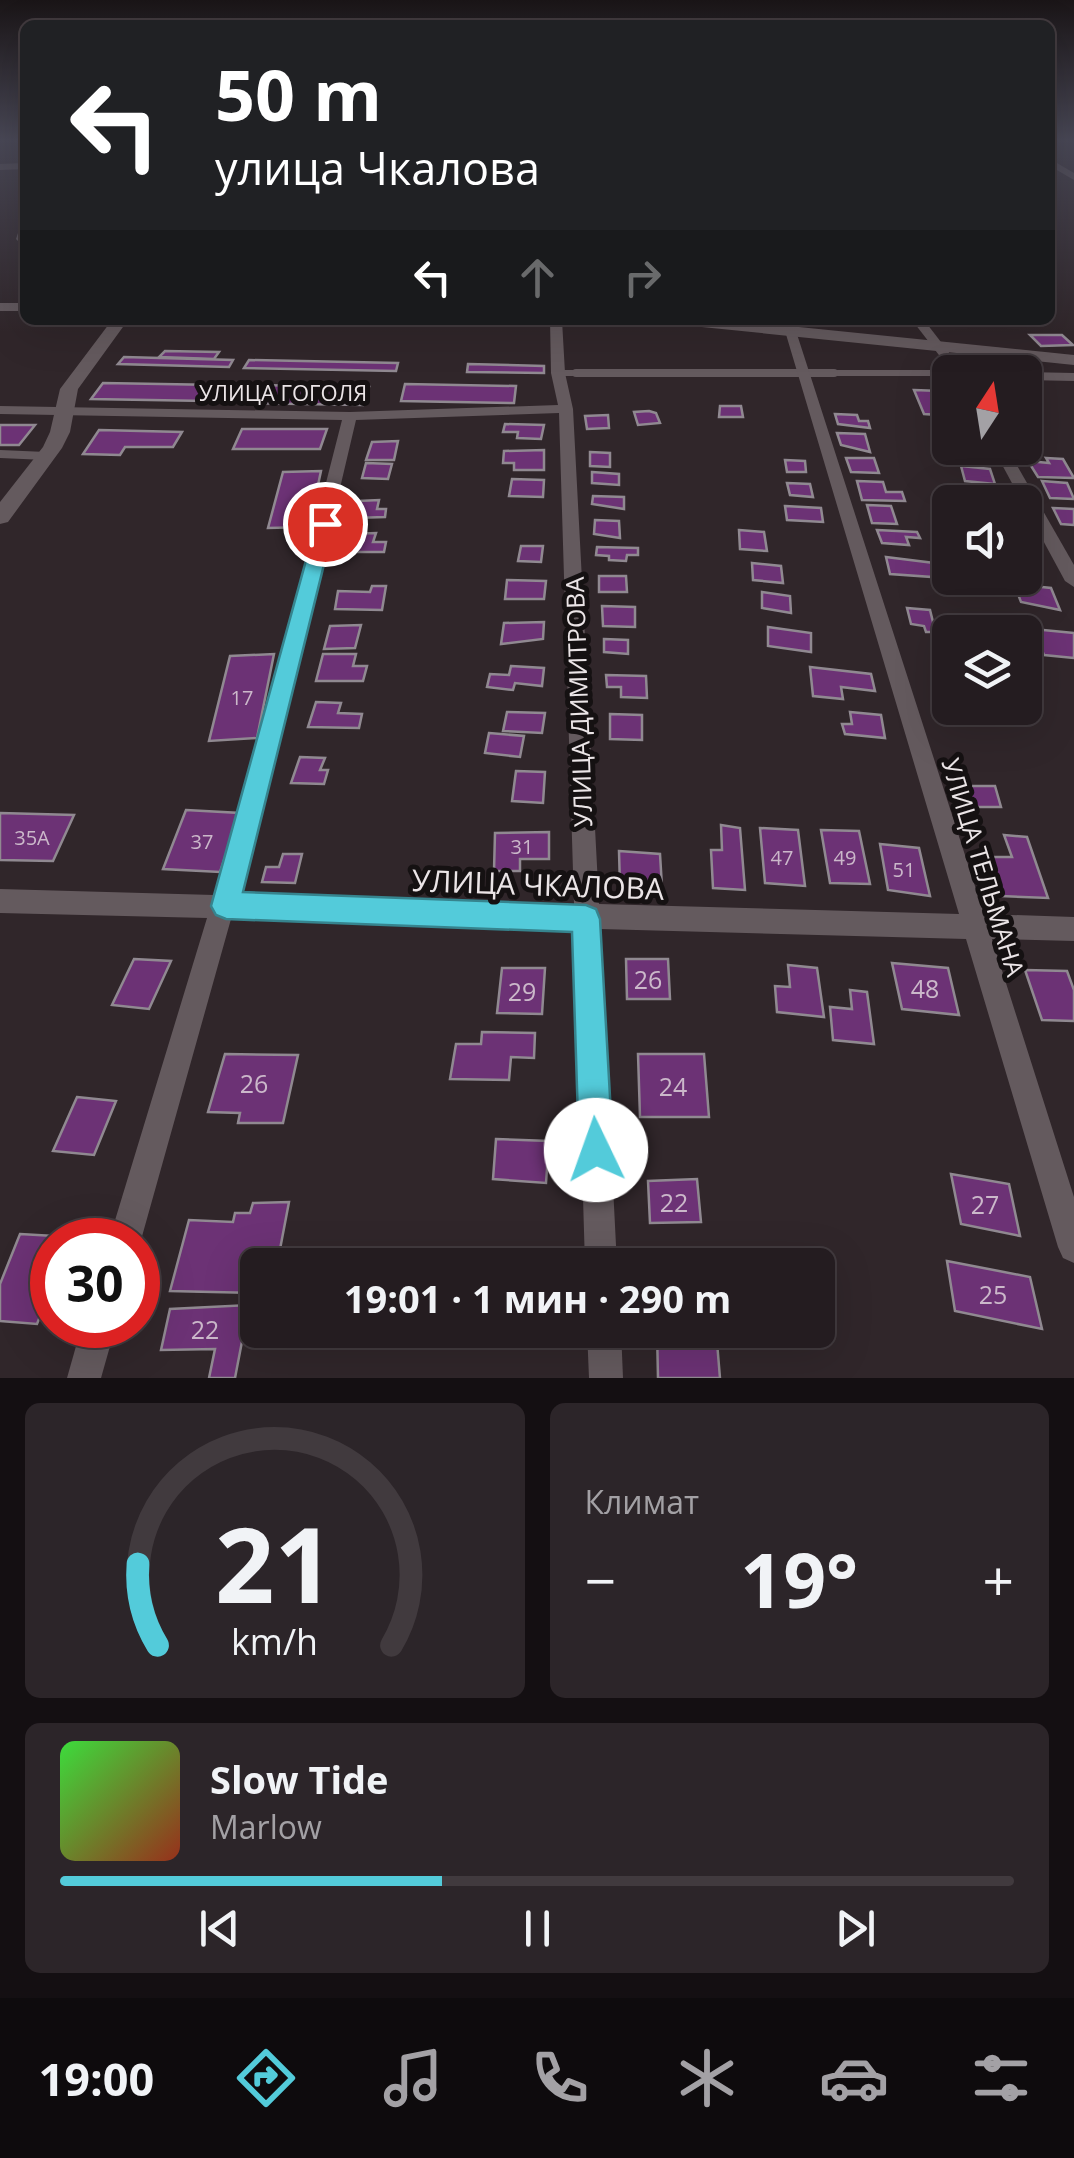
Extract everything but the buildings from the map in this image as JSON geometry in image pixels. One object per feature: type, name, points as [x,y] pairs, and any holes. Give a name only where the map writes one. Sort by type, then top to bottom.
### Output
[{"type":"street","points":[[0,517],[60,432],[61,412],[69,388],[116,325]]},
{"type":"street","name":"УЛИЦА ДИМИТРОВА","points":[[556,325],[558,373],[566,408],[600,1248]]},
{"type":"street","points":[[732,325],[1074,360]]},
{"type":"street","points":[[922,325],[946,355]]},
{"type":"street","name":"УЛИЦА ТЕЛЬМАНА","points":[[791,331],[1074,1246]]},
{"type":"street","name":"УЛИЦА ГОГОЛЯ","points":[[0,410],[350,416],[566,408]]},
{"type":"street","points":[[132,1218],[226,906],[308,596],[350,416]]},
{"type":"street","points":[[1009,465],[1074,581]]},
{"type":"street","name":"УЛИЦА ЧКАЛОВА","points":[[0,901],[1074,929]]},
{"type":"street","points":[[84,1378],[93,1348]]},
{"type":"street","points":[[605,1348],[606,1378]]},
{"type":"lane","points":[[558,373],[932,373]]},
{"type":"lane","points":[[1042,376],[1074,377]]},
{"type":"lane","points":[[0,454],[46,456]]},
{"type":"route","points":[[325,524],[226,906],[586,919],[596,1150]]}]
